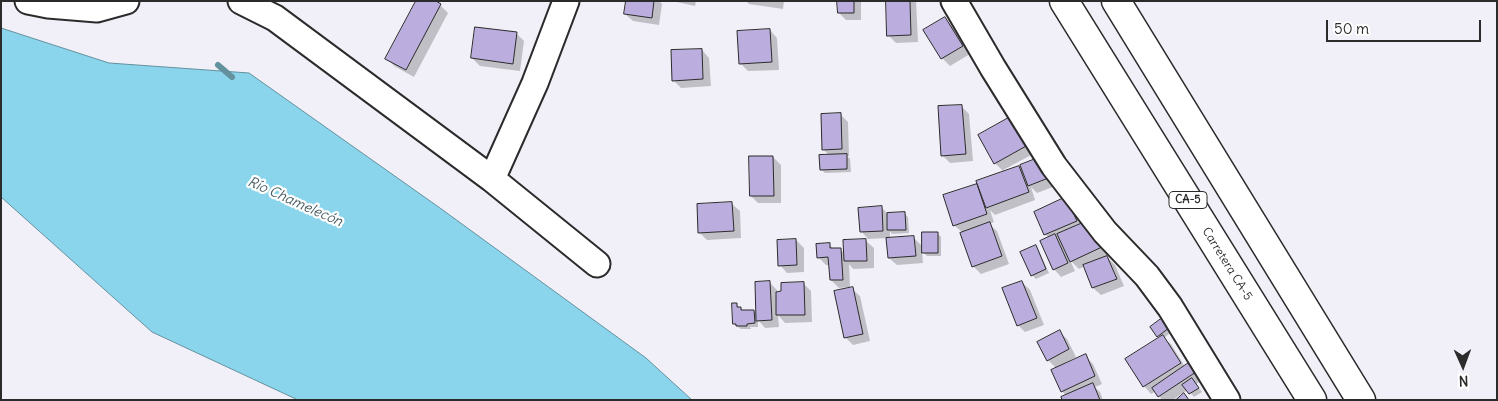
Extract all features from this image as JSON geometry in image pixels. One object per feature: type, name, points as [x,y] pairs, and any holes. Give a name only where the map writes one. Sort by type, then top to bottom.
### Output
[{"type":"highway","name":"Carretera CA-5","points":[[1064,1],[1312,400]]},
{"type":"highway","points":[[1116,1],[1361,400]]},
{"type":"street","points":[[28,1],[48,5],[97,9],[126,1]]},
{"type":"street","points":[[241,1],[275,18],[492,179],[597,264]]},
{"type":"street","points":[[492,179],[535,83],[566,1]]},
{"type":"street","points":[[954,1],[1054,166],[1105,232],[1159,291],[1227,400]]},
{"type":"water","name":"Río Chamelecón","points":[[1,28],[109,63],[249,73],[440,208],[646,358],[692,400],[298,400],[152,332],[1,197]]},
{"type":"building","points":[[416,1],[436,1],[441,4],[406,70],[385,59]]},
{"type":"building","points":[[626,1],[654,1],[652,18],[624,14]]},
{"type":"building","points":[[837,1],[854,1],[854,13],[838,13]]},
{"type":"building","points":[[886,1],[910,1],[911,35],[887,36]]},
{"type":"building","points":[[945,17],[963,46],[941,59],[923,30]]},
{"type":"building","points":[[475,27],[517,32],[513,64],[471,58]]},
{"type":"building","points":[[770,29],[772,62],[739,64],[737,31]]},
{"type":"building","points":[[702,49],[703,79],[672,81],[671,50]]},
{"type":"building","points":[[962,105],[966,154],[941,156],[938,106]]},
{"type":"building","points":[[841,113],[842,149],[822,150],[821,114]]},
{"type":"building","points":[[1012,116],[1028,145],[994,164],[978,135]]},
{"type":"building","points":[[847,154],[847,169],[820,170],[819,155]]},
{"type":"building","points":[[749,156],[773,156],[774,196],[750,196]]},
{"type":"building","points":[[1043,156],[1051,177],[1028,186],[1020,165]]},
{"type":"building","points":[[1019,166],[1029,192],[986,208],[976,181]]},
{"type":"building","points":[[977,184],[987,214],[953,226],[943,195]]},
{"type":"building","points":[[1066,197],[1077,221],[1044,235],[1034,212]]},
{"type":"building","points":[[732,202],[734,231],[698,233],[697,204]]},
{"type":"building","points":[[882,206],[883,231],[860,232],[858,208]]},
{"type":"building","points":[[905,212],[906,230],[887,230],[887,213]]},
{"type":"building","points":[[1092,219],[1104,246],[1070,262],[1057,234]]},
{"type":"building","points":[[990,222],[1002,256],[972,267],[960,233]]},
{"type":"building","points":[[922,232],[938,232],[938,253],[922,253]]},
{"type":"building","points":[[1055,234],[1068,263],[1053,270],[1040,241]]},
{"type":"building","points":[[914,236],[916,256],[888,258],[886,238]]},
{"type":"building","points":[[796,239],[797,265],[778,266],[777,240]]},
{"type":"building","points":[[866,239],[867,261],[844,261],[843,240]]},
{"type":"building","points":[[830,243],[830,248],[841,248],[843,280],[830,280],[828,257],[817,258],[816,244]]},
{"type":"building","points":[[1036,245],[1046,269],[1031,276],[1020,252]]},
{"type":"building","points":[[1107,256],[1117,279],[1092,288],[1083,265]]},
{"type":"building","points":[[770,281],[772,320],[756,321],[755,282]]},
{"type":"building","points":[[1022,281],[1037,318],[1017,326],[1002,288]]},
{"type":"building","points":[[804,282],[805,315],[776,315],[776,292],[781,291],[781,283]]},
{"type":"building","points":[[853,287],[863,334],[844,338],[834,291]]},
{"type":"building","points":[[732,303],[737,303],[737,307],[741,307],[741,310],[754,310],[755,323],[747,324],[747,326],[736,326],[736,324],[733,324]]},
{"type":"building","points":[[1165,316],[1173,325],[1157,337],[1150,327]]},
{"type":"building","points":[[1060,330],[1069,349],[1047,361],[1037,342]]},
{"type":"building","points":[[1163,335],[1181,363],[1143,387],[1125,359]]},
{"type":"building","points":[[1086,354],[1095,376],[1061,392],[1051,370]]},
{"type":"building","points":[[1190,362],[1196,372],[1158,397],[1152,388]]},
{"type":"building","points":[[1192,378],[1199,388],[1189,394],[1182,385]]},
{"type":"building","points":[[1093,383],[1100,400],[1062,400],[1061,397]]},
{"type":"building","points":[[1184,393],[1189,400],[1176,400]]},
{"type":"waterway","points":[[218,65],[232,77]]}]
